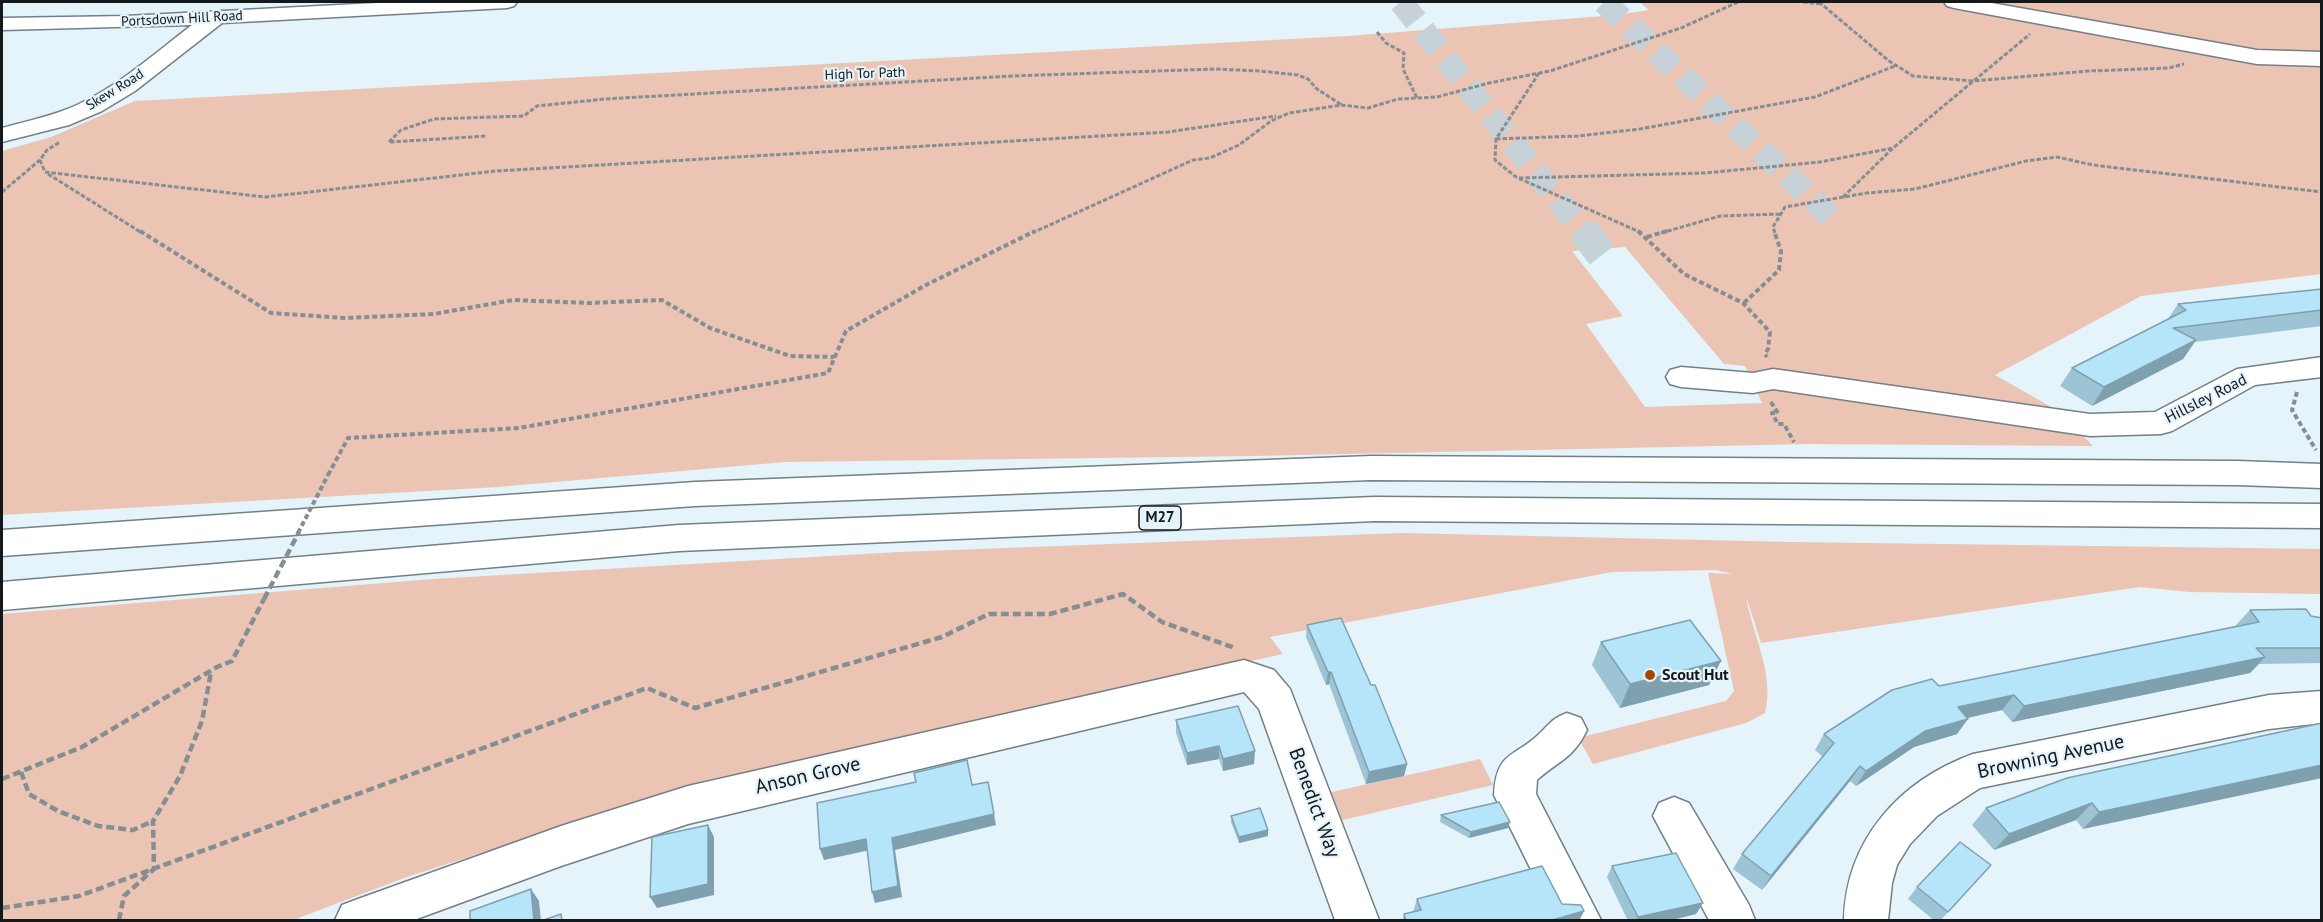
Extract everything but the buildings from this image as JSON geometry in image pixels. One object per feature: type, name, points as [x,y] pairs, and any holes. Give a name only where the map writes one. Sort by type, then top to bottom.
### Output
[{"type":"main road","name":"Skew Road","points":[[2,135],[64,118],[93,106],[129,83],[238,2]]},
{"type":"main road","name":"Portsdown Hill Road","points":[[2,24],[126,22],[507,2]]},
{"type":"main road","points":[[1954,2],[2257,57],[2322,59]]},
{"type":"main road","name":"Hillsley Road","points":[[1681,377],[1753,383],[1773,391],[2090,426],[2161,423],[2248,376],[2314,368]]},
{"type":"main road","points":[[2,543],[695,494],[1371,468],[2225,472],[2319,463]]},
{"type":"main road","name":"M27","points":[[2,596],[679,538],[1375,509],[2322,516]]},
{"type":"main road","name":"Anson Grove","points":[[358,921],[561,846],[688,805],[1244,676],[1264,684]]},
{"type":"main road","name":"Benedict Way","points":[[1264,684],[1276,701],[1357,921]]},
{"type":"main road","name":"Browning Avenue","points":[[1866,921],[1870,883],[1879,858],[1896,829],[1929,795],[1951,782],[1973,772],[2269,712],[2322,707]]},
{"type":"main road","points":[[1567,730],[1552,748],[1521,766],[1514,779],[1515,795],[1579,921]]},
{"type":"main road","points":[[1674,816],[1732,921]]},
{"type":"path","points":[[45,172],[265,197],[496,171],[1168,132],[1342,105],[1368,108],[1398,99],[1437,97],[1539,73],[1681,28],[1738,2]]},
{"type":"path","points":[[1803,2],[1821,3],[1896,65],[1913,76],[1973,81],[2088,71],[2169,68],[2190,63]]},
{"type":"path","points":[[1843,197],[1893,148],[2049,19]]},
{"type":"path","points":[[1377,32],[1386,43],[1404,52],[1403,69],[1417,98]]},
{"type":"path","points":[[1496,139],[1640,129],[1815,97],[1896,65]]},
{"type":"path","name":"High Tor Path","points":[[487,136],[389,142],[401,130],[434,119],[524,116],[537,106],[605,99],[1012,76],[1215,69],[1260,71],[1298,75],[1308,79],[1317,89],[1342,105]]},
{"type":"path","points":[[1539,73],[1496,139],[1495,160],[1518,178],[1585,209],[1632,227],[1647,237],[1684,274],[1744,303],[1770,332],[1768,349],[1765,354],[1768,359],[1764,371],[1773,391],[1778,413],[1772,413],[1778,424],[1784,424],[1794,442]]},
{"type":"path","points":[[2,192],[40,160],[47,150],[93,116],[93,106]]},
{"type":"path","points":[[2,779],[82,747],[232,661],[348,438],[519,428],[828,373],[846,331],[926,285],[1077,211],[1193,160],[1210,158],[1239,146],[1281,116]]},
{"type":"path","points":[[1518,178],[1705,173],[1820,162],[1893,148]]},
{"type":"path","points":[[1744,303],[1779,270],[1780,251],[1773,227],[1785,207],[1843,197],[1915,189],[2026,161],[2057,157],[2126,170],[2322,192]]},
{"type":"path","points":[[40,160],[45,172],[271,313],[345,318],[434,314],[513,300],[589,303],[662,300],[710,328],[790,356],[834,357]]},
{"type":"path","points":[[1647,237],[1719,216],[1781,214]]},
{"type":"path","points":[[2314,368],[2298,387],[2292,410],[2319,463]]},
{"type":"path","points":[[2,908],[79,896],[647,688],[695,708],[942,637],[989,614],[1050,614],[1123,594],[1161,622],[1232,646],[1256,659],[1264,684]]},
{"type":"path","points":[[119,921],[124,896],[154,869],[153,821],[180,776],[202,721],[212,672]]},
{"type":"path","points":[[21,772],[29,794],[58,811],[98,826],[133,830],[153,821]]},
{"type":"shaded area","points":[[1639,2],[2321,2],[2321,274],[2141,296],[1995,375],[2060,412],[2093,446],[1809,444],[1253,456],[785,462],[498,487],[2,515],[2,151],[51,137],[135,101],[1348,36],[1616,15],[1649,10]],"holes":[[[1625,247],[1724,364],[1745,366],[1762,403],[1645,407],[1586,324],[1623,316],[1572,251]]]},
{"type":"shaded area","points":[[1402,533],[1790,542],[2321,549],[2321,594],[2189,592],[2140,587],[1761,643],[1746,596],[1765,669],[1767,698],[1765,713],[1746,723],[1593,764],[1578,738],[1726,701],[1734,691],[1708,573],[1733,574],[1716,570],[1612,572],[1270,637],[1283,654],[703,781],[407,877],[293,920],[2,920],[2,614],[433,579],[899,552]]},
{"type":"shaded area","points":[[1480,759],[1493,785],[1334,822],[1323,794]]},
{"type":"tunnel","points":[[1401,2],[1584,233]]},
{"type":"tunnel","points":[[1604,2],[1835,221]]},
{"type":"tunnel","points":[[1583,231],[1602,255]]},
{"type":"place","name":"Scout Hut","points":[[1650,675]]}]
